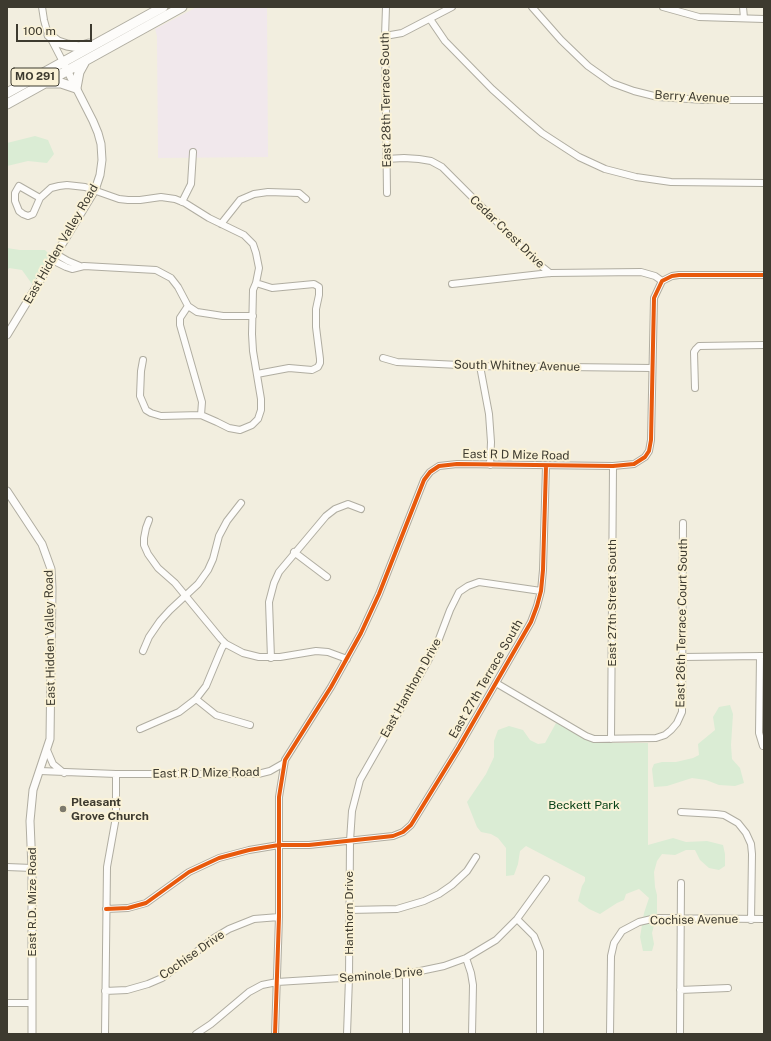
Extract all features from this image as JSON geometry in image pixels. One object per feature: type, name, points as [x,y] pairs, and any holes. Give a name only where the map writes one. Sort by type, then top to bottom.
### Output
[{"type":"highway","name":"MO 291","points":[[7,93],[163,7]]},
{"type":"highway","name":"MO 291","points":[[7,104],[182,7]]},
{"type":"highway","points":[[49,35],[58,42],[73,47],[106,38]]},
{"type":"highway","points":[[38,87],[55,82],[76,88],[79,72],[85,61]]},
{"type":"main road","name":"East Hidden Valley Road","points":[[7,335],[95,190],[100,175],[102,160],[101,144],[93,121],[63,62]]},
{"type":"main road","name":"East Hidden Valley Road","points":[[7,491],[42,544],[51,569],[50,738],[40,771]]},
{"type":"main road","name":"East R.D. Mize Road","points":[[32,1034],[32,868],[30,821],[33,790],[40,771]]},
{"type":"street","points":[[42,7],[44,20],[49,35],[63,62]]},
{"type":"street","name":"East 28th Terrace South","points":[[386,7],[387,193]]},
{"type":"street","points":[[385,36],[402,33],[452,7]]},
{"type":"street","name":"Berry Avenue","points":[[532,7],[561,40],[588,66],[612,82],[658,97],[704,100],[764,100]]},
{"type":"street","points":[[663,7],[699,17],[764,19]]},
{"type":"street","points":[[743,7],[744,18]]},
{"type":"street","points":[[430,19],[445,41],[492,89],[542,133],[579,157],[605,169],[636,177],[671,182],[764,183]]},
{"type":"street","points":[[182,202],[191,184],[193,152]]},
{"type":"street","name":"Cedar Crest Drive","points":[[386,159],[419,159],[431,161],[442,167],[540,265],[550,273],[641,272],[655,276],[662,281]]},
{"type":"street","points":[[40,198],[19,186],[15,193],[15,201],[19,211],[28,216],[33,214],[40,198],[51,188],[67,185],[95,190],[119,199],[140,200],[161,197],[175,199],[199,213],[244,235],[253,244],[259,268],[253,290],[252,316],[253,351],[261,399],[261,410],[258,419],[252,425],[240,430],[229,428],[201,415],[161,416],[146,410],[140,396],[143,360]]},
{"type":"street","points":[[221,224],[240,200],[254,194],[268,192],[299,193],[306,199]]},
{"type":"street","points":[[54,257],[80,266],[142,268],[161,271],[171,278],[178,287],[188,306],[197,312],[223,316],[252,316]]},
{"type":"street","points":[[452,284],[550,273]]},
{"type":"street","points":[[662,281],[672,276],[679,275],[764,275]]},
{"type":"street","name":"East R D Mize Road","points":[[40,771],[116,774],[258,774],[270,771],[284,764],[314,712],[347,660],[379,594],[424,480],[430,472],[439,466],[457,464],[613,466],[634,464],[645,457],[649,451],[651,440],[654,298],[662,281]]},
{"type":"street","points":[[256,283],[272,288],[314,284],[319,287],[319,296],[316,309],[316,327],[320,359],[320,364],[318,367],[312,370],[289,368],[257,374]]},
{"type":"street","points":[[188,306],[180,318],[180,326],[202,402],[201,415]]},
{"type":"street","points":[[695,388],[694,352],[699,346],[764,345]]},
{"type":"street","name":"South Whitney Avenue","points":[[383,358],[396,362],[480,366],[652,368]]},
{"type":"street","points":[[480,366],[489,414],[491,442],[490,465]]},
{"type":"street","name":"East 27th Terrace South","points":[[106,909],[128,908],[146,903],[189,872],[220,858],[249,850],[393,836],[403,832],[411,825],[531,622],[541,591],[546,466]]},
{"type":"street","name":"East 27th Street South","points":[[611,739],[613,466]]},
{"type":"street","points":[[143,651],[149,637],[160,621],[198,584],[208,570],[213,559],[219,536],[226,521],[241,503]]},
{"type":"street","points":[[271,658],[269,602],[274,583],[279,572],[319,523],[335,509],[348,504],[361,509]]},
{"type":"street","points":[[149,520],[144,542],[148,554],[158,568],[186,595],[226,644],[243,653],[259,657],[271,658],[316,651],[328,652],[347,660]]},
{"type":"street","name":"East 26th Terrace Court South","points":[[496,683],[586,736],[598,739],[611,739],[656,738],[665,735],[677,723],[682,712],[683,523]]},
{"type":"street","points":[[294,552],[327,577]]},
{"type":"street","name":"East Hanthorn Drive","points":[[350,841],[352,811],[360,780],[428,661],[459,592],[468,586],[479,582],[541,591]]},
{"type":"street","points":[[140,729],[179,712],[196,699],[206,686],[221,650],[226,644]]},
{"type":"street","points":[[683,657],[762,656],[759,733],[763,746]]},
{"type":"street","points":[[196,699],[216,715],[250,725]]},
{"type":"street","points":[[47,750],[53,764],[64,773]]},
{"type":"street","points":[[275,1034],[279,917],[279,797],[284,764]]},
{"type":"street","points":[[105,1034],[107,867],[116,817],[116,774]]},
{"type":"street","points":[[681,812],[716,814],[724,816],[738,823],[746,833],[751,844],[752,854],[751,920]]},
{"type":"street","name":"Hanthorn Drive","points":[[347,1034],[350,841]]},
{"type":"street","points":[[349,910],[397,909],[424,901],[439,894],[452,885],[467,871],[476,857]]},
{"type":"street","points":[[7,867],[32,868]]},
{"type":"street","name":"Seminole Drive","points":[[196,1034],[211,1024],[249,992],[262,985],[277,982],[406,974],[444,966],[466,958],[496,940],[517,918],[546,879]]},
{"type":"street","points":[[680,1034],[682,919],[681,883]]},
{"type":"street","name":"Cochise Drive","points":[[105,991],[127,990],[148,984],[162,978],[214,938],[229,929],[254,919],[279,917]]},
{"type":"street","points":[[517,918],[534,936],[540,951],[540,1034]]},
{"type":"street","name":"Cochise Avenue","points":[[610,1034],[611,956],[614,943],[618,936],[626,928],[639,922],[656,918],[764,919]]},
{"type":"street","points":[[466,958],[473,985],[472,1034]]},
{"type":"street","points":[[406,974],[406,1034]]},
{"type":"street","points":[[680,990],[728,988]]},
{"type":"street","points":[[7,1003],[32,1003]]},
{"type":"shaded area","points":[[197,7],[267,7],[268,157],[158,158],[157,36],[155,29]]},
{"type":"green space","points":[[35,136],[48,140],[54,154],[47,163],[28,161],[7,166],[7,143]]},
{"type":"green space","points":[[7,248],[20,250],[45,250],[50,255],[32,284],[22,270],[9,268],[7,271]]},
{"type":"green space","points":[[730,705],[733,714],[731,745],[732,759],[740,768],[744,783],[735,786],[719,785],[706,780],[692,778],[667,786],[654,787],[652,769],[654,764],[662,762],[676,762],[699,755],[698,744],[715,730],[713,717],[719,707]]},
{"type":"green space","name":"Beckett Park","points":[[556,723],[597,743],[648,743],[648,845],[673,838],[686,842],[707,841],[723,845],[725,866],[719,870],[709,868],[700,860],[695,850],[686,850],[675,855],[662,854],[657,861],[654,872],[657,895],[657,914],[652,933],[654,944],[652,951],[643,951],[640,937],[644,913],[649,898],[639,889],[626,894],[624,900],[600,914],[589,909],[578,901],[585,877],[526,846],[520,851],[518,864],[514,875],[506,876],[506,848],[498,838],[491,834],[481,832],[477,827],[467,802],[486,774],[494,757],[494,741],[498,730],[509,726],[523,730],[530,740],[538,744],[545,743]]},
{"type":"cycle path","points":[[275,1034],[279,917],[279,797],[285,760],[331,687],[361,633],[379,594],[424,480],[430,472],[439,466],[457,464],[613,466],[634,464],[645,457],[649,451],[651,440],[654,298],[662,281],[672,276],[679,275],[764,275]]},
{"type":"cycle path","points":[[106,909],[128,908],[146,903],[189,872],[219,858],[249,850],[279,845],[309,845],[393,836],[403,832],[411,825],[459,747],[531,622],[541,591],[546,466]]},
{"type":"place","name":"Pleasant Grove Church","points":[[63,809]]}]
